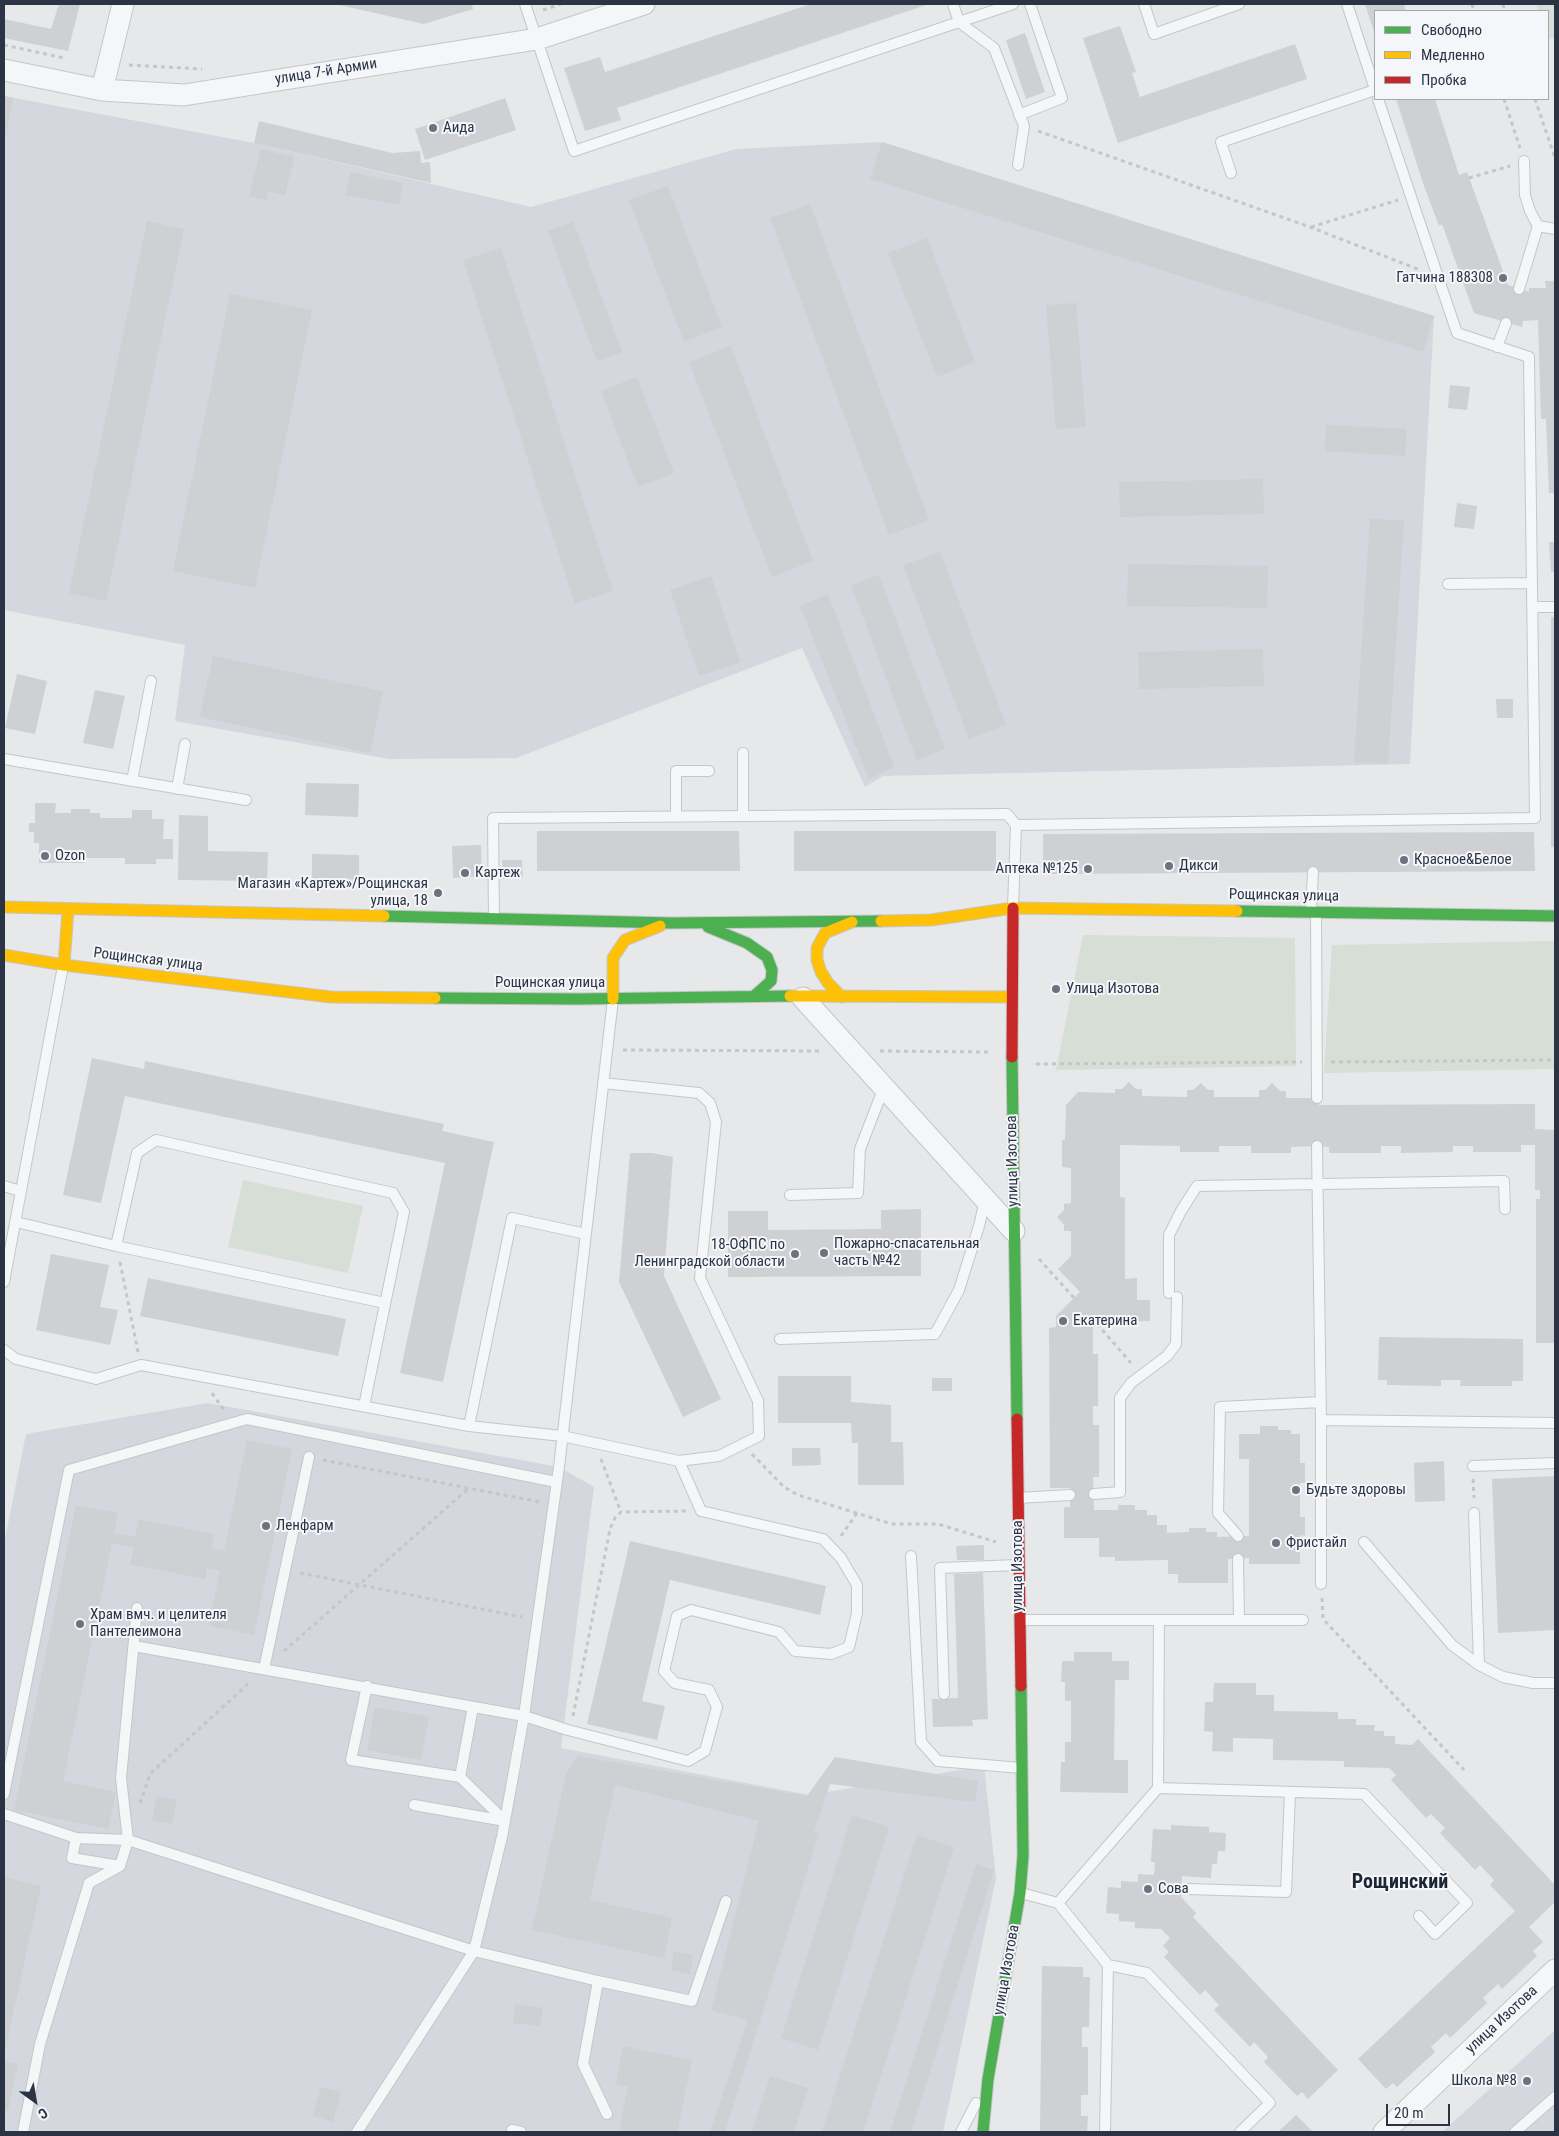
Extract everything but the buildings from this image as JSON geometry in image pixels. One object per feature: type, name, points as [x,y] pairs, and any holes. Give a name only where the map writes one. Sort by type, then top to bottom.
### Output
[{"type":"street","points":[[102,90],[123,4]]},
{"type":"street","name":"улица 7-й Армии","points":[[4,70],[102,90],[184,95],[537,39],[644,4]]},
{"type":"street","name":"Рощинская улица","points":[[4,906],[68,910],[671,922],[931,920],[1013,908],[1555,916]]},
{"type":"street","points":[[1011,997],[1013,908]]},
{"type":"street","points":[[64,966],[68,910]]},
{"type":"street","points":[[842,997],[828,984],[821,972],[817,960],[817,948],[825,933],[853,921]]},
{"type":"street","points":[[613,999],[613,958],[624,940],[671,922]]},
{"type":"street","points":[[694,922],[736,937],[767,957],[772,970],[771,981],[754,996]]},
{"type":"street","name":"Рощинская улица","points":[[4,956],[64,966],[331,997],[613,999],[754,996],[803,998],[1011,997]]},
{"type":"street","name":"улица Изотова","points":[[984,2132],[988,2079],[1020,1893],[1023,1856],[1018,1620],[1019,1565],[1011,997]]},
{"type":"street","points":[[803,998],[1014,1231]]},
{"type":"street","name":"улица Изотова","points":[[1394,2127],[1555,1970]]},
{"type":"lane","points":[[525,4],[574,151],[1013,4]]},
{"type":"lane","points":[[953,4],[960,22],[994,48],[1024,126],[1018,165]]},
{"type":"lane","points":[[1019,115],[1062,98],[1030,4]]},
{"type":"lane","points":[[1144,4],[1154,34],[1239,4]]},
{"type":"lane","points":[[1347,4],[1374,87]]},
{"type":"lane","points":[[1231,172],[1221,142],[1374,90]]},
{"type":"lane","points":[[1016,825],[1535,818],[1529,356],[1457,333],[1378,100]]},
{"type":"lane","points":[[1519,289],[1538,226],[1530,211],[1525,195],[1524,161]]},
{"type":"lane","points":[[1538,226],[1555,229]]},
{"type":"lane","points":[[1497,347],[1506,322]]},
{"type":"lane","points":[[1448,584],[1532,583]]},
{"type":"lane","points":[[1532,607],[1555,607]]},
{"type":"lane","points":[[132,781],[151,681]]},
{"type":"lane","points":[[177,788],[185,744]]},
{"type":"lane","points":[[743,754],[743,816]]},
{"type":"lane","points":[[4,759],[246,800]]},
{"type":"lane","points":[[676,817],[676,771],[709,771]]},
{"type":"lane","points":[[494,918],[493,818],[1007,814],[1016,825],[1013,908]]},
{"type":"lane","points":[[1312,821],[1313,833]]},
{"type":"lane","points":[[1313,872],[1317,1098]]},
{"type":"lane","points":[[4,1282],[64,966]]},
{"type":"lane","points":[[357,2132],[474,1951],[504,1821],[524,1716],[556,1482],[613,999]]},
{"type":"lane","points":[[4,1350],[16,1360],[96,1379],[141,1364],[469,1426],[562,1436],[679,1461],[719,1456],[759,1436],[758,1401],[700,1278],[716,1122],[710,1103],[699,1093],[603,1083]]},
{"type":"lane","points":[[790,1195],[858,1192],[860,1149],[884,1087]]},
{"type":"lane","points":[[116,1246],[137,1152],[156,1140],[392,1193],[404,1212],[364,1406]]},
{"type":"lane","points":[[1317,1146],[1321,1402],[1321,1584]]},
{"type":"lane","points":[[1094,1494],[1120,1492],[1120,1398],[1131,1383],[1167,1356],[1176,1344],[1169,1235],[1197,1186],[1504,1181],[1505,1209]]},
{"type":"lane","points":[[4,1186],[20,1190]]},
{"type":"lane","points":[[780,1339],[934,1334],[959,1290],[979,1226],[985,1199]]},
{"type":"lane","points":[[469,1426],[512,1218],[586,1234]]},
{"type":"lane","points":[[16,1222],[116,1246],[385,1303]]},
{"type":"lane","points":[[1238,1536],[1218,1513],[1220,1407],[1321,1402]]},
{"type":"lane","points":[[4,1794],[69,1470],[247,1419],[556,1482]]},
{"type":"lane","points":[[1321,1420],[1555,1423]]},
{"type":"lane","points":[[264,1669],[309,1457]]},
{"type":"lane","points":[[134,1646],[367,1686],[524,1716],[575,1732],[688,1761],[706,1751],[717,1707],[709,1690],[675,1683],[664,1671],[677,1616],[691,1610],[779,1632],[795,1651],[831,1654],[849,1647],[857,1613],[857,1585],[841,1558],[823,1539],[701,1512],[679,1461]]},
{"type":"lane","points":[[1472,1466],[1555,1463]]},
{"type":"lane","points":[[1018,1498],[1070,1495]]},
{"type":"lane","points":[[1474,1513],[1479,1665]]},
{"type":"lane","points":[[1364,1542],[1452,1645],[1479,1665],[1503,1677],[1533,1683],[1555,1683]]},
{"type":"lane","points":[[911,1556],[920,1742],[938,1761],[1022,1768]]},
{"type":"lane","points":[[1238,1559],[1239,1620]]},
{"type":"lane","points":[[944,1694],[940,1568],[1019,1565]]},
{"type":"lane","points":[[24,2132],[40,2044],[88,1883],[120,1866],[128,1840],[121,1778],[138,1608]]},
{"type":"lane","points":[[1018,1620],[1303,1620]]},
{"type":"lane","points":[[1058,1903],[1158,1788],[1159,1620]]},
{"type":"lane","points":[[367,1686],[351,1760],[460,1777],[504,1821]]},
{"type":"lane","points":[[460,1777],[473,1707]]},
{"type":"lane","points":[[1158,1788],[1364,1794],[1468,1904],[1435,1934],[1418,1916]]},
{"type":"lane","points":[[1188,1889],[1286,1892],[1290,1792]]},
{"type":"lane","points":[[414,1805],[504,1821]]},
{"type":"lane","points":[[4,1814],[76,1838],[128,1840],[474,1951],[598,1981],[692,2001],[726,1901]]},
{"type":"lane","points":[[76,1838],[72,1858],[120,1866]]},
{"type":"lane","points":[[1020,1893],[1058,1903],[1108,1965],[1147,1973],[1270,2103],[1240,2132]]},
{"type":"lane","points":[[1105,2132],[1108,1965]]},
{"type":"lane","points":[[598,1981],[583,2064],[607,2114]]},
{"type":"lane","points":[[961,2132],[988,2079]]},
{"type":"lane","points":[[1516,2132],[1555,2097]]},
{"type":"lane","points":[[512,2132],[512,2130],[521,2132]]},
{"type":"path","points":[[529,15],[561,4]]},
{"type":"path","points":[[4,46],[70,60]]},
{"type":"path","points":[[124,64],[212,68]]},
{"type":"path","points":[[1469,178],[1524,161],[1504,100]]},
{"type":"path","points":[[1535,100],[1555,158]]},
{"type":"path","points":[[1024,126],[1310,227],[1438,278]]},
{"type":"path","points":[[1310,227],[1411,196]]},
{"type":"path","points":[[607,1050],[1012,1052]]},
{"type":"path","points":[[1012,1064],[1555,1060]]},
{"type":"path","points":[[1014,1231],[1074,1298]]},
{"type":"path","points":[[116,1246],[141,1364]]},
{"type":"path","points":[[1096,1324],[1142,1375]]},
{"type":"path","points":[[596,1444],[621,1512]]},
{"type":"path","points":[[743,1444],[784,1486],[798,1495],[892,1524],[938,1524],[984,1539],[1018,1547]]},
{"type":"path","points":[[309,1457],[553,1504]]},
{"type":"path","points":[[1472,1466],[1474,1513]]},
{"type":"path","points":[[128,1840],[150,1774],[264,1669],[470,1488]]},
{"type":"path","points":[[575,1732],[573,1714],[608,1539],[615,1518],[621,1512],[701,1512]]},
{"type":"path","points":[[843,1534],[857,1513]]},
{"type":"path","points":[[285,1569],[537,1620]]},
{"type":"path","points":[[1321,1584],[1323,1619],[1464,1770]]},
{"type":"shaded area","points":[[1536,4],[1555,4],[1555,37],[1549,39],[1549,10],[1539,10]]},
{"type":"shaded area","points":[[4,96],[254,143],[531,207],[736,149],[882,142],[1434,316],[1410,764],[883,776],[865,787],[802,648],[516,758],[389,759],[175,721],[185,645],[4,610]]},
{"type":"shaded area","points":[[1083,935],[1295,938],[1296,1066],[1056,1070]]},
{"type":"shaded area","points":[[1555,941],[1555,1069],[1324,1073],[1332,945]]},
{"type":"shaded area","points":[[243,1180],[363,1206],[348,1273],[228,1247]]},
{"type":"shaded area","points":[[208,1403],[559,1467],[594,1487],[561,1748],[809,1795],[984,1766],[996,1878],[943,2132],[4,2132],[4,1544],[26,1434]]},
{"type":"shaded area","name":"Школа №8","points":[[1555,2030],[1555,2132],[1442,2132]]},
{"type":"traffic: fast","points":[[1237,911],[1555,916]]},
{"type":"traffic: fast","points":[[384,916],[671,923],[881,921]]},
{"type":"traffic: fast","points":[[708,927],[747,943],[767,957],[772,970],[771,981],[754,996]]},
{"type":"traffic: fast","points":[[435,998],[579,999],[790,996]]},
{"type":"traffic: fast","points":[[1012,1057],[1017,1419]]},
{"type":"traffic: fast","points":[[983,2132],[988,2079],[1020,1893],[1023,1856],[1021,1686]]},
{"type":"traffic: slow","points":[[4,907],[384,916]]},
{"type":"traffic: slow","points":[[881,921],[931,920],[1013,908],[1237,911]]},
{"type":"traffic: slow","points":[[64,965],[68,910]]},
{"type":"traffic: slow","points":[[842,997],[828,983],[821,972],[817,960],[817,948],[825,933],[852,922]]},
{"type":"traffic: slow","points":[[613,999],[613,958],[625,940],[660,926]]},
{"type":"traffic: slow","points":[[4,955],[64,965],[331,997],[435,998]]},
{"type":"traffic: slow","points":[[790,996],[1011,997]]},
{"type":"traffic: jam","points":[[1012,1057],[1013,908]]},
{"type":"traffic: jam","points":[[1017,1419],[1021,1686]]},
{"type":"place","name":"Аида","points":[[433,128]]},
{"type":"place","name":"Гатчина 188308","points":[[1503,278]]},
{"type":"place","name":"Ozon","points":[[45,856]]},
{"type":"place","name":"Красное&Белое","points":[[1404,860]]},
{"type":"place","name":"Дикси","points":[[1169,866]]},
{"type":"place","name":"Аптека №125","points":[[1088,869]]},
{"type":"place","name":"Картеж","points":[[465,873]]},
{"type":"place","name":"Магазин «Картеж»/Рощинская улица, 18","points":[[438,893]]},
{"type":"place","name":"Улица Изотова","points":[[1056,989]]},
{"type":"place","name":"Пожарно-спасательная часть №42","points":[[824,1253]]},
{"type":"place","name":"18-ОФПС по Ленинградской области","points":[[795,1254]]},
{"type":"place","name":"Екатерина","points":[[1063,1321]]},
{"type":"place","name":"Будьте здоровы","points":[[1296,1490]]},
{"type":"place","name":"Ленфарм","points":[[266,1526]]},
{"type":"place","name":"Фристайл","points":[[1276,1543]]},
{"type":"place","name":"Храм вмч. и целителя Пантелеимона","points":[[80,1624]]},
{"type":"place","name":"Сова","points":[[1148,1889]]},
{"type":"place","name":"Школа №8","points":[[1527,2081]]},
{"type":"district","name":"Рощинский","points":[[1400,1883]]}]
